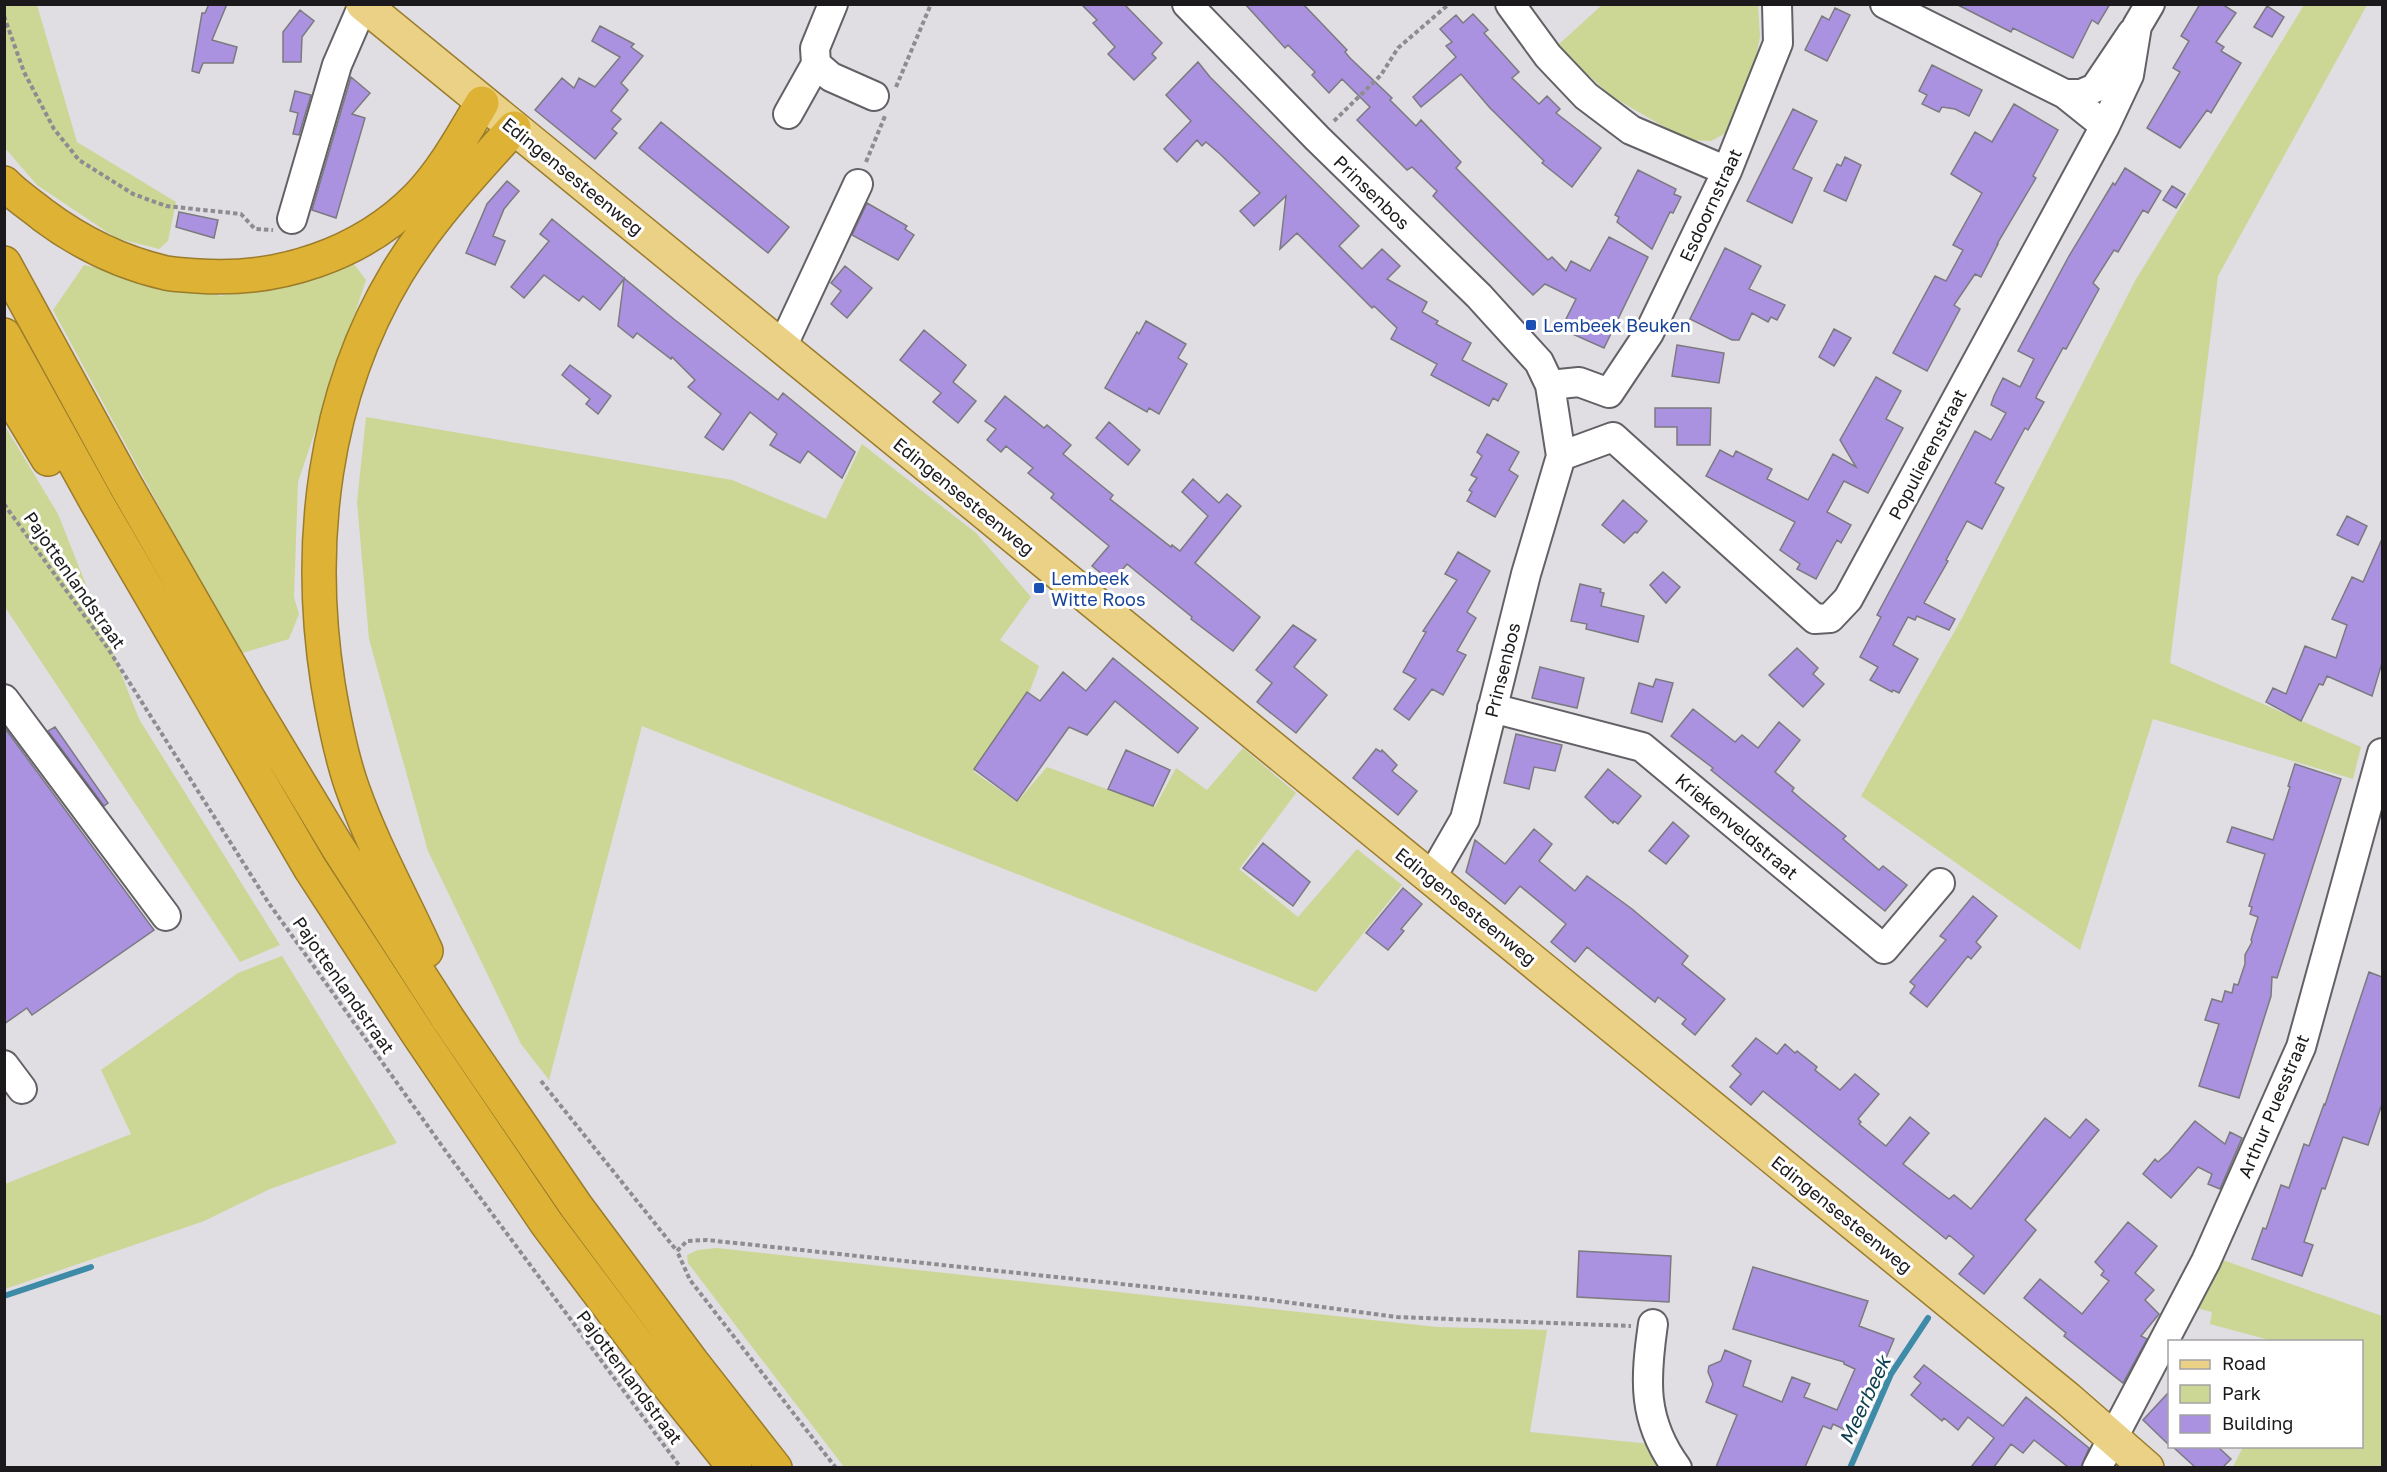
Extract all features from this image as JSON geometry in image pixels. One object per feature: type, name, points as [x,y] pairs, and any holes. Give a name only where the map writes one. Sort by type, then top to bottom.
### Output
[{"type":"highway","points":[[4,183],[61,229],[114,256],[167,273],[221,277],[266,274],[307,264],[337,252],[380,228],[418,197],[451,155],[482,103]]},
{"type":"highway","points":[[448,1019],[426,950],[384,866],[353,789],[333,717],[324,660],[318,598],[320,522],[325,470],[342,401],[364,339],[397,274],[435,217],[514,128]]},
{"type":"highway","points":[[4,263],[119,474],[248,698],[337,846],[448,1019],[576,1206],[692,1362],[775,1467]]},
{"type":"highway","points":[[4,335],[97,503],[310,868],[418,1034],[547,1224],[666,1382],[735,1467]]},
{"type":"highway","points":[[4,386],[57,475],[97,503]]},
{"type":"main road","name":"Edingensesteenweg","points":[[363,5],[2068,1399],[2147,1467]]},
{"type":"street","points":[[788,114],[816,64],[815,48],[833,4]]},
{"type":"street","name":"Prinsenbos","points":[[1187,4],[1317,138],[1479,296],[1539,362],[1550,385],[1561,456],[1526,574],[1465,819],[1431,878]]},
{"type":"street","points":[[1510,4],[1548,56],[1586,96],[1631,130],[1727,171]]},
{"type":"street","name":"Esdoornstraat","points":[[1609,393],[1648,333],[1727,171],[1778,43],[1777,4]]},
{"type":"street","points":[[1885,4],[2065,94],[2105,126]]},
{"type":"street","points":[[292,219],[337,65],[363,5]]},
{"type":"street","name":"Populierenstraat","points":[[2065,94],[2081,94],[2095,88],[2144,15]]},
{"type":"street","name":"Populierenstraat","points":[[1613,437],[1815,619],[1830,618],[1848,599],[2105,126],[2129,75],[2144,15]]},
{"type":"street","points":[[816,64],[831,77],[874,96]]},
{"type":"street","points":[[782,347],[858,184]]},
{"type":"street","points":[[1550,385],[1579,382],[1609,393],[1613,437],[1561,456]]},
{"type":"street","points":[[4,699],[166,916]]},
{"type":"street","name":"Kriekenveldstraat","points":[[1492,708],[1642,747],[1884,949],[1940,883]]},
{"type":"street","name":"Arthur Puesstraat","points":[[2097,1467],[2206,1261],[2296,1058],[2382,753]]},
{"type":"street","points":[[4,1065],[22,1089]]},
{"type":"street","points":[[1653,1324],[1646,1385],[1659,1440],[1677,1467]]},
{"type":"path","points":[[1317,138],[1381,75],[1398,48],[1449,4]]},
{"type":"path","points":[[4,16],[24,72],[54,129],[79,160],[133,194],[166,206],[241,214],[255,229],[272,231],[292,219]]},
{"type":"path","name":"Pajottenlandstraat","points":[[4,504],[107,647],[268,902],[447,1153],[681,1467]]},
{"type":"path","points":[[541,1081],[677,1251],[690,1280],[836,1467]]},
{"type":"path","points":[[677,1251],[687,1241],[707,1240],[1251,1298],[1397,1317],[1630,1326],[1653,1324]]},
{"type":"green space","points":[[4,5],[37,5],[77,142],[176,202],[168,241],[159,249],[116,238],[37,185],[5,148]]},
{"type":"green space","points":[[1602,5],[1758,5],[1760,36],[1751,86],[1728,132],[1711,141],[1687,140],[1611,96],[1557,46]]},
{"type":"green space","points":[[2304,5],[2367,5],[2218,276],[2170,663],[2361,747],[2353,779],[2153,719],[2080,950],[1861,796],[1961,620],[2135,281]]},
{"type":"green space","points":[[353,263],[366,280],[298,482],[294,597],[299,614],[289,639],[239,654],[53,310],[84,265],[221,296],[318,274]]},
{"type":"green space","points":[[366,417],[732,480],[826,519],[862,444],[976,533],[1031,597],[1000,640],[1039,666],[1029,693],[974,772],[1017,802],[1047,767],[1155,807],[1176,768],[1207,790],[1243,748],[1296,793],[1239,869],[1298,917],[1357,849],[1402,885],[1316,992],[642,726],[549,1080],[521,1044],[428,851],[369,639],[357,502]]},
{"type":"green space","points":[[5,426],[58,514],[139,719],[280,945],[240,962],[5,607]]},
{"type":"green space","points":[[282,956],[397,1143],[270,1189],[204,1221],[5,1289],[5,1184],[131,1134],[101,1070],[238,973]]},
{"type":"green space","points":[[717,1248],[1438,1327],[1547,1330],[1530,1432],[1651,1444],[1664,1467],[844,1467],[688,1263],[687,1255],[698,1250]]},
{"type":"green space","points":[[2220,1259],[2382,1316],[2382,1467],[2233,1467],[2242,1448],[2363,1448],[2363,1340],[2269,1340],[2210,1324],[2212,1312],[2196,1308]]},
{"type":"building","points":[[209,4],[227,4],[212,40],[237,47],[233,63],[203,63],[199,73],[192,71],[202,13],[205,13]]},
{"type":"building","points":[[1081,4],[1124,4],[1162,43],[1152,54],[1156,58],[1134,80],[1108,54],[1115,47],[1093,23],[1097,20]]},
{"type":"building","points":[[1245,4],[1303,4],[1347,50],[1345,52],[1350,58],[1392,98],[1390,100],[1416,126],[1421,120],[1461,162],[1456,168],[1548,260],[1552,257],[1566,271],[1571,261],[1590,271],[1609,237],[1648,257],[1604,348],[1561,329],[1576,299],[1545,284],[1533,295],[1433,196],[1437,191],[1412,167],[1407,170],[1357,120],[1370,107],[1342,79],[1329,93],[1312,75],[1315,72],[1288,45],[1285,48]]},
{"type":"building","points":[[1956,4],[2110,4],[2098,24],[2092,20],[2073,58],[2013,28],[2011,32]]},
{"type":"building","points":[[2200,4],[2222,4],[2236,13],[2216,42],[2224,47],[2221,51],[2241,63],[2211,113],[2207,110],[2180,148],[2147,128],[2180,72],[2173,68],[2189,41],[2181,36]]},
{"type":"building","points":[[2267,6],[2284,17],[2272,37],[2254,27]]},
{"type":"building","points":[[1835,8],[1850,15],[1827,61],[1805,50],[1822,16],[1829,20]]},
{"type":"building","points":[[300,10],[314,21],[302,37],[301,62],[283,62],[283,32]]},
{"type":"building","points":[[1473,14],[1488,30],[1484,33],[1519,72],[1512,78],[1539,104],[1547,96],[1560,109],[1556,113],[1601,148],[1572,187],[1542,163],[1544,161],[1490,108],[1461,74],[1421,107],[1413,97],[1456,57],[1446,46],[1452,42],[1440,29],[1456,15],[1463,23]]},
{"type":"building","points":[[600,26],[634,44],[631,47],[643,56],[621,83],[628,90],[611,111],[621,119],[612,129],[617,133],[595,159],[535,110],[562,78],[574,88],[579,78],[595,87],[620,57],[592,41]]},
{"type":"building","points":[[1198,62],[1210,77],[1359,226],[1339,246],[1362,269],[1382,249],[1400,266],[1387,279],[1427,302],[1422,312],[1438,321],[1436,324],[1471,343],[1462,360],[1507,384],[1498,401],[1493,398],[1489,406],[1431,375],[1437,364],[1391,339],[1397,328],[1374,306],[1372,308],[1297,233],[1280,249],[1286,196],[1254,226],[1240,211],[1260,193],[1206,142],[1202,146],[1197,140],[1177,162],[1164,149],[1191,121],[1166,95]]},
{"type":"building","points":[[1932,65],[1982,90],[1969,116],[1955,109],[1942,107],[1939,112],[1922,104],[1927,95],[1919,91]]},
{"type":"building","points":[[351,77],[370,93],[352,114],[365,118],[336,218],[312,210]]},
{"type":"building","points":[[295,91],[311,95],[299,135],[293,134],[298,113],[290,111]]},
{"type":"building","points":[[2014,104],[2058,130],[2033,176],[2036,178],[1997,244],[1981,277],[1975,274],[1954,305],[1960,309],[1927,371],[1893,353],[1935,276],[1946,281],[1963,250],[1953,245],[1982,193],[1951,174],[1975,132],[1992,142]]},
{"type":"building","points":[[1793,109],[1817,121],[1793,169],[1812,178],[1792,223],[1747,201]]},
{"type":"building","points":[[661,122],[789,227],[768,253],[639,148]]},
{"type":"building","points":[[1845,157],[1861,165],[1846,201],[1824,191],[1837,164],[1841,166]]},
{"type":"building","points":[[2125,168],[2161,191],[2148,213],[2143,210],[2118,252],[2114,250],[2093,283],[2099,289],[2066,349],[2063,348],[2037,395],[2036,398],[2044,402],[2028,430],[2025,428],[1995,483],[2004,488],[1982,529],[1967,521],[1924,603],[1955,619],[1949,630],[1917,616],[1915,620],[1908,617],[1893,645],[1918,659],[1899,693],[1893,690],[1892,692],[1870,680],[1878,667],[1860,657],[1881,617],[1877,615],[1975,431],[1991,440],[2006,413],[1991,405],[1994,396],[2003,378],[2020,387],[2034,359],[2018,351],[2069,256],[2113,183],[2115,185]]},
{"type":"building","points":[[1638,170],[1676,189],[1674,194],[1681,197],[1673,213],[1670,212],[1652,249],[1617,222],[1619,217],[1615,215]]},
{"type":"building","points":[[507,181],[519,191],[504,209],[493,236],[505,241],[495,265],[466,253],[487,204]]},
{"type":"building","points":[[2172,186],[2185,194],[2176,208],[2163,200]]},
{"type":"building","points":[[867,203],[907,226],[905,229],[914,235],[898,260],[852,235]]},
{"type":"building","points":[[179,212],[218,220],[214,238],[176,227]]},
{"type":"building","points":[[552,219],[675,320],[778,400],[783,393],[855,452],[842,478],[808,451],[800,463],[770,445],[777,434],[750,412],[723,450],[705,437],[721,414],[688,387],[695,380],[672,357],[671,359],[637,333],[633,338],[618,326],[624,279],[600,310],[583,296],[579,301],[544,275],[524,298],[511,287],[549,241],[540,234]]},
{"type":"building","points":[[1725,248],[1761,266],[1749,289],[1785,305],[1777,320],[1771,317],[1768,322],[1752,313],[1739,340],[1732,340],[1690,319]]},
{"type":"building","points":[[845,266],[872,288],[847,318],[831,304],[841,291],[831,283]]},
{"type":"building","points":[[1146,321],[1186,344],[1178,358],[1187,364],[1159,414],[1149,408],[1147,412],[1105,388],[1137,332],[1139,334]]},
{"type":"building","points":[[1834,329],[1851,338],[1834,366],[1819,357]]},
{"type":"building","points":[[924,330],[966,365],[953,382],[976,401],[958,423],[933,402],[941,393],[900,360]]},
{"type":"building","points":[[1677,345],[1724,353],[1719,383],[1672,376]]},
{"type":"building","points":[[570,365],[611,396],[598,414],[586,404],[590,399],[562,375]]},
{"type":"building","points":[[1876,377],[1901,391],[1886,419],[1903,428],[1868,493],[1844,481],[1827,512],[1851,525],[1841,543],[1837,540],[1816,579],[1797,569],[1800,564],[1780,550],[1795,522],[1706,476],[1720,450],[1733,457],[1736,451],[1772,469],[1767,479],[1808,500],[1833,454],[1856,467],[1840,440]]},
{"type":"building","points":[[1005,396],[1044,428],[1047,425],[1071,445],[1063,454],[1113,495],[1110,499],[1171,547],[1172,545],[1180,551],[1208,516],[1182,492],[1193,479],[1219,503],[1227,494],[1241,506],[1195,563],[1260,617],[1233,651],[1191,619],[1192,617],[1127,564],[1112,582],[1092,566],[1109,546],[1051,498],[1054,494],[1028,473],[1033,468],[1006,446],[1001,452],[987,440],[996,429],[985,421]]},
{"type":"building","points":[[1655,408],[1711,408],[1710,445],[1677,445],[1677,427],[1655,427]]},
{"type":"building","points":[[1109,422],[1140,450],[1128,465],[1096,438]]},
{"type":"building","points":[[1487,434],[1519,452],[1509,470],[1518,476],[1495,517],[1467,501],[1472,492],[1469,490],[1477,478],[1471,475],[1482,456],[1477,452]]},
{"type":"building","points":[[1623,500],[1647,521],[1624,543],[1602,525]]},
{"type":"building","points":[[2347,516],[2367,526],[2358,545],[2337,535]]},
{"type":"building","points":[[2382,539],[2382,663],[2372,696],[2327,676],[2323,685],[2319,684],[2301,721],[2266,702],[2273,688],[2286,694],[2305,646],[2336,658],[2347,625],[2332,619],[2352,577],[2363,582]]},
{"type":"building","points":[[1458,552],[1490,571],[1467,612],[1476,618],[1457,651],[1466,655],[1443,695],[1432,689],[1409,720],[1394,709],[1416,679],[1403,672],[1426,632],[1423,631],[1457,580],[1445,574]]},
{"type":"building","points":[[1663,572],[1680,587],[1666,603],[1650,585]]},
{"type":"building","points":[[1580,584],[1601,589],[1600,592],[1604,593],[1601,606],[1644,616],[1638,642],[1586,629],[1587,624],[1571,621]]},
{"type":"building","points":[[1293,625],[1316,640],[1294,667],[1327,695],[1296,733],[1257,702],[1272,683],[1256,670]]},
{"type":"building","points":[[1797,648],[1818,668],[1813,674],[1824,684],[1803,707],[1769,675]]},
{"type":"building","points":[[1113,658],[1198,728],[1178,753],[1115,701],[1087,735],[1069,727],[1017,801],[974,769],[1027,692],[1040,701],[1063,672],[1086,691]]},
{"type":"building","points":[[1540,667],[1584,678],[1577,708],[1532,698]]},
{"type":"building","points":[[1656,679],[1673,683],[1662,722],[1631,713],[1639,683],[1653,687]]},
{"type":"building","points":[[1693,709],[1735,742],[1742,735],[1758,748],[1779,722],[1800,740],[1775,772],[1794,788],[1792,791],[1846,836],[1843,839],[1879,870],[1883,866],[1907,885],[1885,911],[1711,770],[1713,768],[1671,736]]},
{"type":"building","points":[[4,727],[154,930],[32,1015],[27,1008],[4,1024]]},
{"type":"building","points":[[55,727],[108,803],[104,806],[48,731]]},
{"type":"building","points":[[1516,734],[1562,745],[1555,771],[1534,767],[1529,789],[1504,783]]},
{"type":"building","points":[[1376,749],[1381,752],[1382,750],[1397,765],[1392,771],[1417,791],[1398,815],[1353,778]]},
{"type":"building","points":[[1126,750],[1170,770],[1153,806],[1108,789]]},
{"type":"building","points":[[2295,764],[2341,779],[2277,978],[2272,977],[2271,996],[2239,1098],[2199,1086],[2219,1024],[2205,1020],[2212,999],[2222,1002],[2225,991],[2232,993],[2234,984],[2238,985],[2258,917],[2250,914],[2252,907],[2249,906],[2265,854],[2227,842],[2232,827],[2273,840]]},
{"type":"building","points":[[1608,769],[1641,796],[1618,824],[1614,821],[1613,823],[1585,797]]},
{"type":"building","points":[[1673,822],[1689,836],[1666,864],[1649,851]]},
{"type":"building","points":[[1534,829],[1552,844],[1539,861],[1575,891],[1587,876],[1632,909],[1688,956],[1682,964],[1725,999],[1695,1035],[1682,1024],[1686,1019],[1658,997],[1655,1002],[1587,947],[1575,962],[1551,942],[1566,924],[1520,886],[1505,904],[1466,872],[1475,840],[1505,864]]},
{"type":"building","points":[[1263,843],[1310,882],[1293,906],[1243,868]]},
{"type":"building","points":[[1403,888],[1422,904],[1401,929],[1404,931],[1388,950],[1366,933]]},
{"type":"building","points":[[1973,896],[1997,916],[1976,942],[1981,947],[1971,959],[1968,956],[1927,1007],[1910,993],[1915,986],[1910,982],[1946,940],[1940,936]]},
{"type":"building","points":[[2369,972],[2382,977],[2382,1104],[2368,1145],[2343,1137],[2325,1189],[2322,1188],[2304,1242],[2313,1245],[2302,1276],[2252,1259],[2263,1228],[2266,1229],[2281,1185],[2289,1188],[2304,1144],[2309,1146]]},
{"type":"building","points":[[1756,1038],[1777,1054],[1785,1044],[1795,1053],[1797,1051],[1817,1067],[1815,1070],[1840,1090],[1855,1074],[1879,1094],[1858,1119],[1861,1122],[1859,1124],[1886,1146],[1910,1117],[1929,1133],[1903,1164],[1949,1199],[1954,1195],[1971,1209],[2045,1118],[2070,1138],[2086,1119],[2099,1130],[2025,1220],[2036,1230],[1984,1294],[1959,1274],[1974,1256],[1949,1235],[1946,1239],[1763,1091],[1751,1105],[1730,1087],[1741,1074],[1732,1066]]},
{"type":"building","points":[[2195,1121],[2225,1144],[2230,1132],[2242,1138],[2220,1189],[2208,1184],[2212,1174],[2198,1167],[2171,1198],[2143,1174],[2155,1159],[2158,1162],[2169,1152]]},
{"type":"building","points":[[2128,1222],[2157,1246],[2135,1273],[2154,1290],[2145,1300],[2159,1314],[2141,1336],[2147,1339],[2123,1383],[2064,1336],[2066,1333],[2024,1298],[2040,1279],[2082,1314],[2109,1281],[2101,1275],[2104,1271],[2095,1262]]},
{"type":"building","points":[[1579,1251],[1671,1256],[1669,1302],[1577,1297]]},
{"type":"building","points":[[1753,1267],[1868,1301],[1859,1326],[1894,1339],[1854,1434],[1833,1424],[1831,1429],[1823,1426],[1805,1467],[1716,1467],[1737,1415],[1706,1402],[1713,1384],[1708,1372],[1709,1366],[1721,1361],[1725,1350],[1751,1361],[1743,1386],[1782,1402],[1792,1377],[1810,1384],[1804,1397],[1837,1410],[1855,1369],[1844,1362],[1733,1329]]},
{"type":"building","points":[[1924,1365],[2003,1426],[2026,1397],[2089,1448],[2081,1467],[2068,1467],[2034,1440],[2023,1453],[2011,1444],[1994,1467],[1971,1467],[1994,1438],[1968,1417],[1958,1430],[1944,1418],[1942,1421],[1911,1395],[1921,1383],[1914,1377]]},
{"type":"building","points":[[2168,1393],[2168,1444],[2143,1420]]},
{"type":"building","points":[[2174,1448],[2219,1448],[2231,1459],[2223,1467],[2195,1467]]},
{"type":"waterway","points":[[4,1296],[91,1267]]},
{"type":"waterway","name":"Meerbeek","points":[[1850,1468],[1891,1374],[1928,1318]]},
{"type":"place","name":"Lembeek Beuken","points":[[1531,325]]},
{"type":"place","name":"Lembeek Witte Roos","points":[[1039,588]]}]
